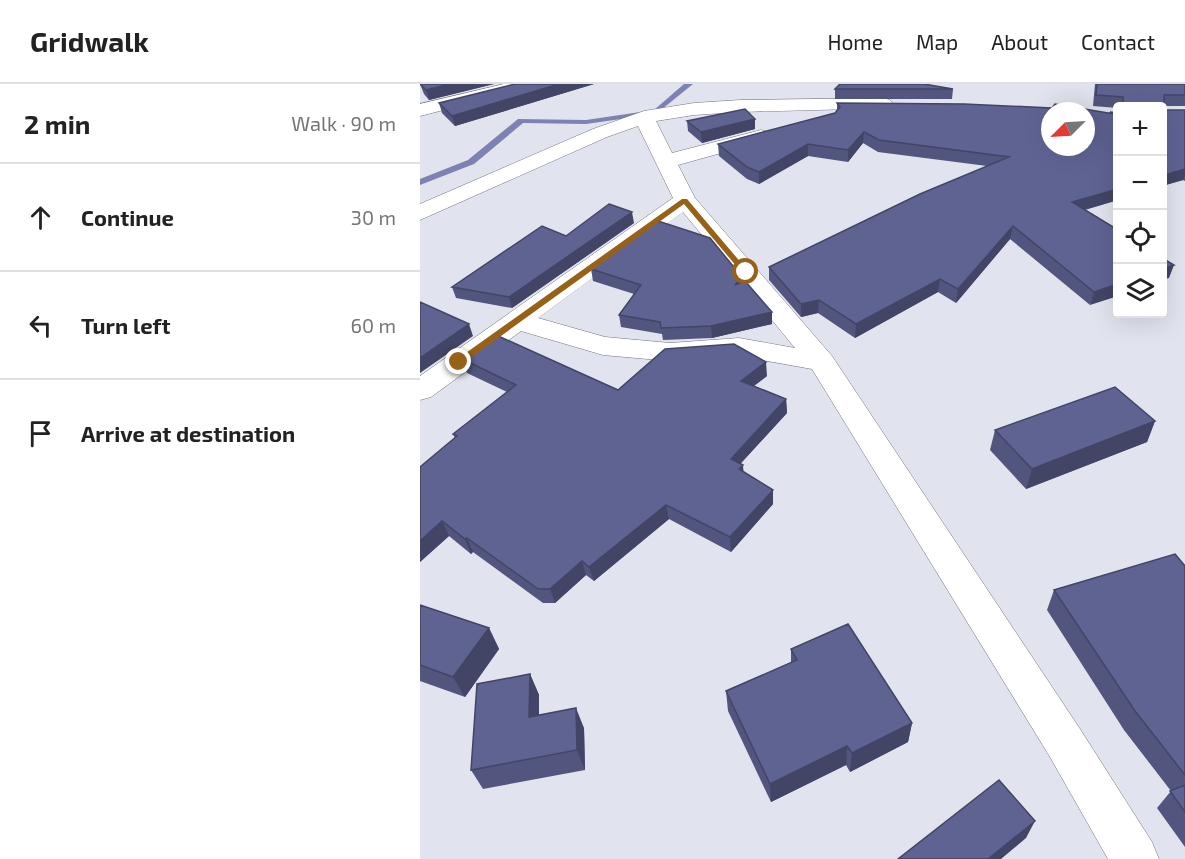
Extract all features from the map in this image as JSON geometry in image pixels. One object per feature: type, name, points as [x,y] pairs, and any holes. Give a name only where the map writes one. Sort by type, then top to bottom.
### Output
[{"type":"street","points":[[420,110],[525,84]]},
{"type":"street","points":[[800,125],[905,100]]},
{"type":"street","points":[[420,213],[600,133],[644,117],[694,109],[728,107],[883,104]]},
{"type":"street","points":[[644,117],[685,200],[822,362],[1065,743],[1135,859]]},
{"type":"street","points":[[667,161],[778,131]]},
{"type":"street","points":[[420,390],[685,200]]},
{"type":"street","points":[[517,321],[603,346],[670,352],[739,347],[822,362]]},
{"type":"building","points":[[420,84],[450,84],[426,90]]},
{"type":"building","points":[[515,84],[559,84],[452,116],[439,103]]},
{"type":"building","points":[[840,84],[924,84],[953,89],[835,89]]},
{"type":"building","points":[[1097,84],[1185,84],[1185,95],[1164,95],[1164,102],[1123,102],[1123,97],[1096,95]]},
{"type":"building","points":[[837,103],[964,104],[1041,108],[1041,156],[1095,156],[1095,111],[1113,114],[1113,190],[1072,202],[1113,227],[1113,286],[1094,292],[1013,226],[958,289],[940,279],[856,324],[819,300],[801,304],[769,267],[920,194],[1009,157],[879,140],[864,132],[848,150],[808,144],[759,172],[747,167],[718,144],[835,113],[840,107]]},
{"type":"building","points":[[745,109],[755,119],[701,132],[687,121]]},
{"type":"building","points":[[1167,110],[1185,110],[1185,169],[1167,174]]},
{"type":"building","points":[[609,204],[632,212],[509,297],[452,287],[542,226],[566,236]]},
{"type":"building","points":[[658,221],[710,238],[742,277],[735,285],[745,281],[772,312],[711,326],[661,328],[660,322],[619,315],[641,285],[591,269]]},
{"type":"building","points":[[420,302],[469,324],[420,358]]},
{"type":"building","points":[[496,335],[618,390],[665,349],[734,344],[766,362],[741,381],[786,399],[731,459],[743,465],[739,469],[773,490],[730,537],[666,505],[589,567],[582,561],[550,589],[538,589],[442,521],[420,541],[420,467],[457,436],[453,434],[516,385],[462,359]]},
{"type":"building","points":[[1115,387],[1155,421],[1032,469],[995,430]]},
{"type":"building","points":[[1175,554],[1185,566],[1185,775],[1135,711],[1054,590]]},
{"type":"building","points":[[420,605],[489,628],[453,677],[420,665]]},
{"type":"building","points":[[848,624],[912,723],[852,753],[847,746],[770,784],[726,691],[797,660],[791,649]]},
{"type":"building","points":[[530,674],[529,717],[576,708],[577,750],[471,770],[477,684]]},
{"type":"building","points":[[999,780],[1035,821],[988,859],[898,859]]},
{"type":"building","points":[[1185,785],[1185,812],[1170,791]]},
{"type":"waterway","points":[[420,182],[471,162],[521,121],[586,122],[656,112],[689,84]]},
{"type":"route","points":[[459,362],[685,200],[746,272]]}]
